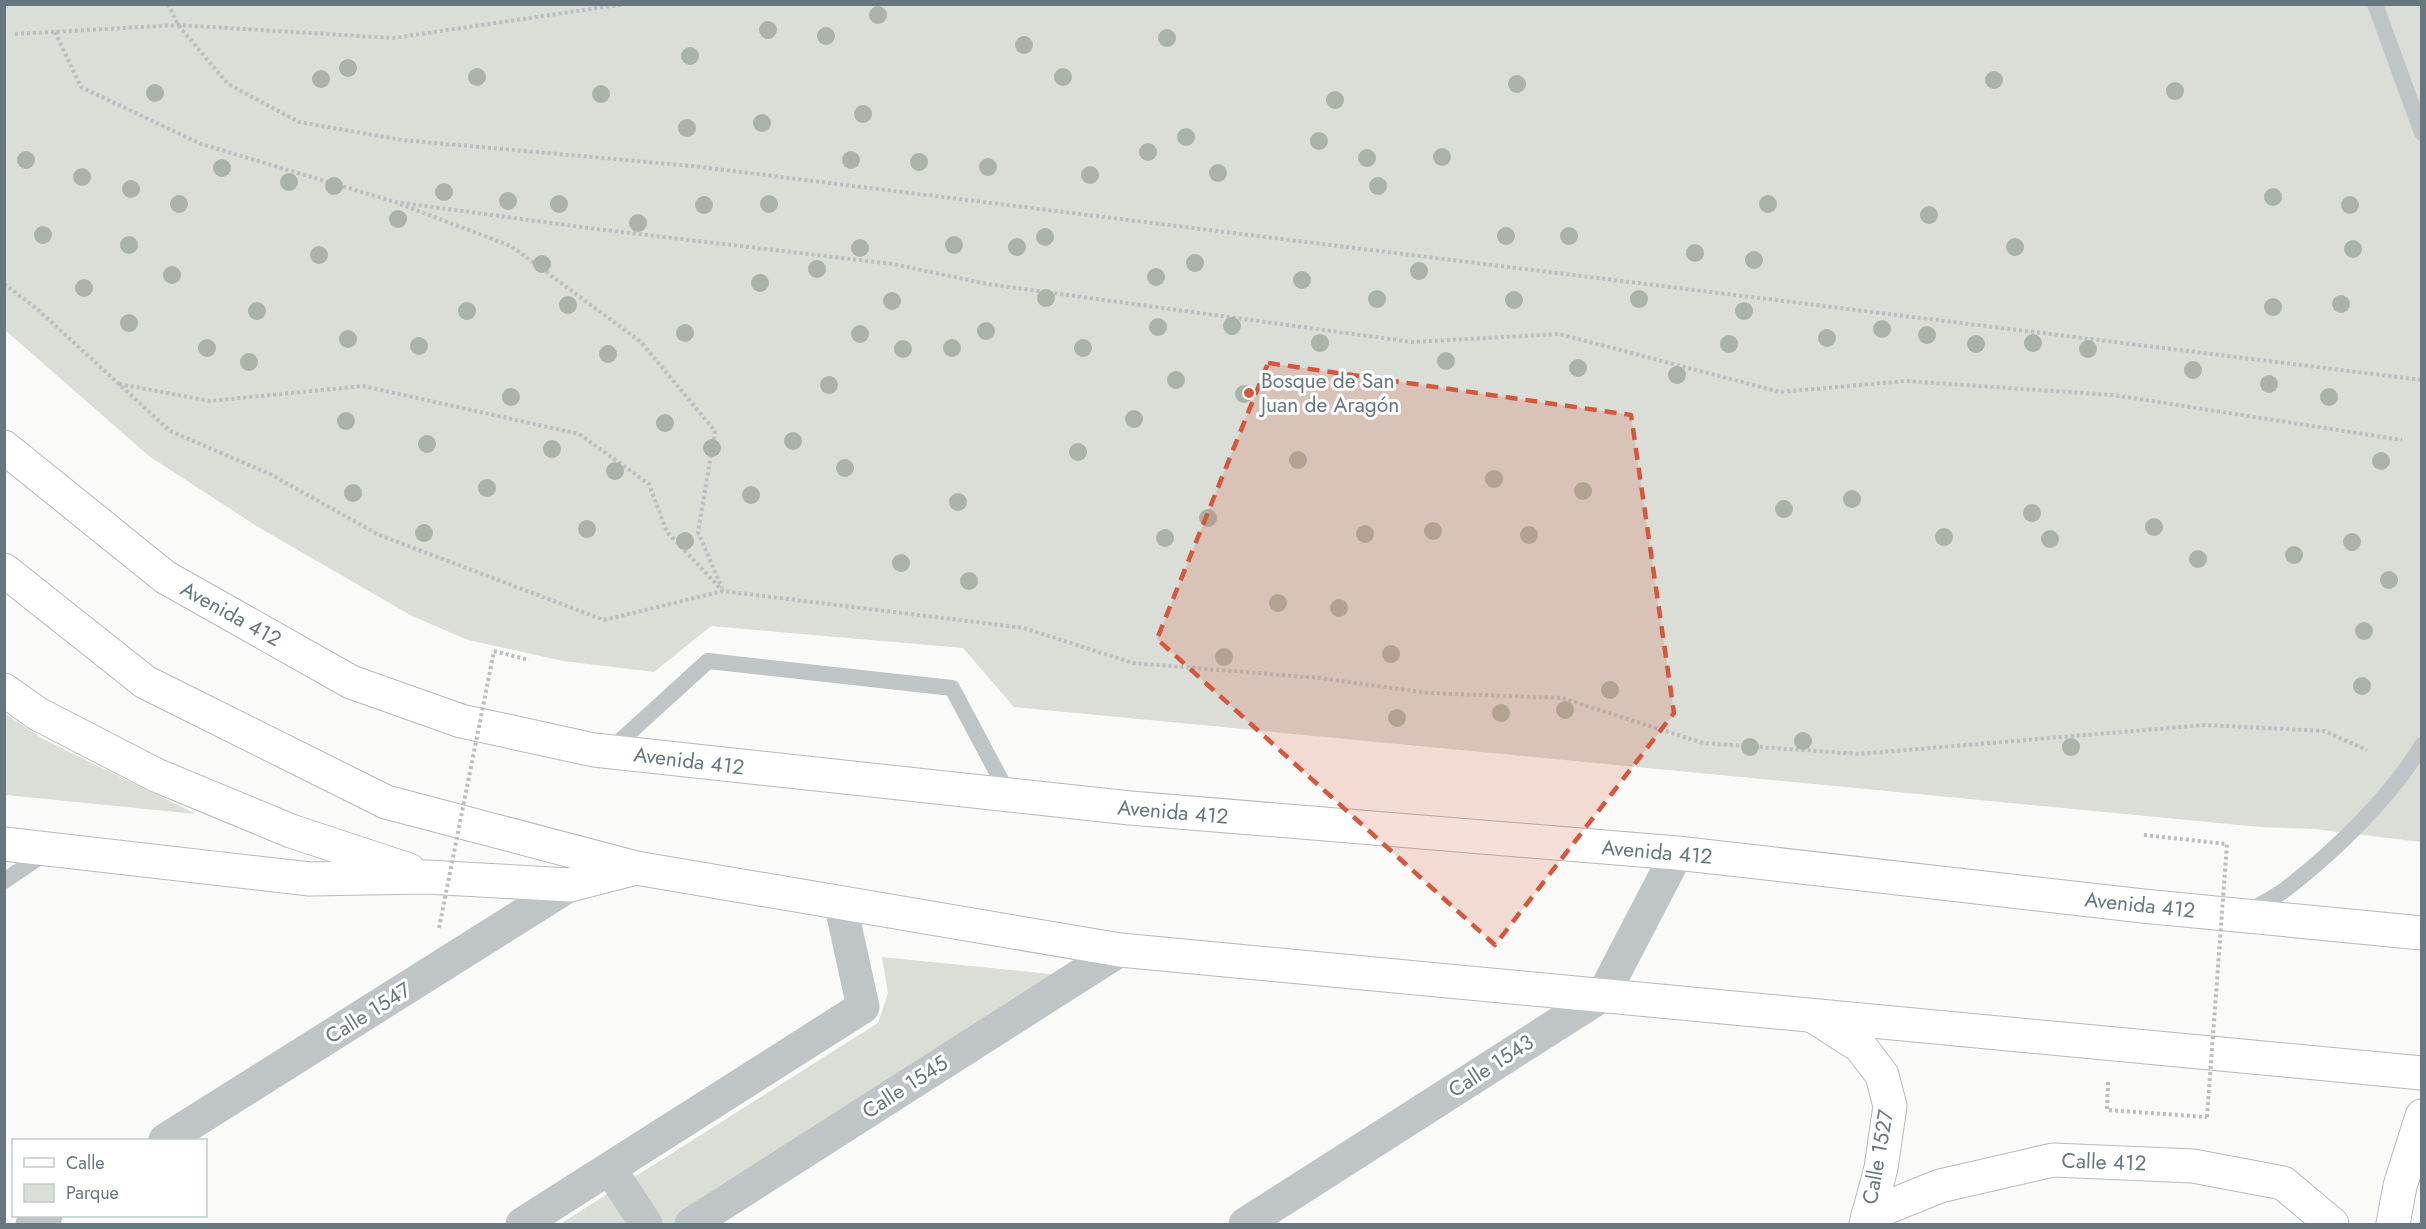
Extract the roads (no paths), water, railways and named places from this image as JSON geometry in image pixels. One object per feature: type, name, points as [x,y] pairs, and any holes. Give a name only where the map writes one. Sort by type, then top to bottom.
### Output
[{"type":"main road","name":"Avenida 412","points":[[4,447],[165,577],[351,682],[461,721],[608,752],[1130,808],[1677,853],[2144,906],[2421,933]]},
{"type":"main road","points":[[4,570],[145,682],[386,801],[636,868],[1120,950],[2421,1073]]},
{"type":"main road","points":[[4,690],[38,714],[156,775],[291,831],[427,877]]},
{"type":"main road","points":[[4,844],[310,879],[427,877],[570,885],[636,868]]},
{"type":"main road","name":"Calle 1527","points":[[1813,1016],[1860,1046],[1882,1075],[1890,1106],[1881,1168],[1867,1220]]},
{"type":"main road","points":[[2393,1224],[2400,1186],[2421,1116]]},
{"type":"main road","name":"Calle 412","points":[[1867,1220],[1940,1186],[2053,1160],[2193,1166],[2283,1183],[2332,1224]]},
{"type":"street","name":"Calle 1543","points":[[1245,1224],[1603,995],[1677,853]]},
{"type":"street","name":"Calle 1547","points":[[167,1139],[570,885]]},
{"type":"street","points":[[522,1224],[863,1007],[840,902]]},
{"type":"street","name":"Calle 1545","points":[[691,1224],[1120,950]]},
{"type":"street","points":[[610,1169],[646,1224]]},
{"type":"lane","points":[[2376,4],[2421,133]]},
{"type":"lane","points":[[608,752],[708,661],[952,688],[1010,796]]},
{"type":"lane","points":[[2242,915],[2284,890],[2338,843],[2386,794],[2421,745]]},
{"type":"lane","points":[[4,881],[50,849]]},
{"type":"place","name":"Bosque de San Juan de Aragón","points":[[1249,393]]}]
